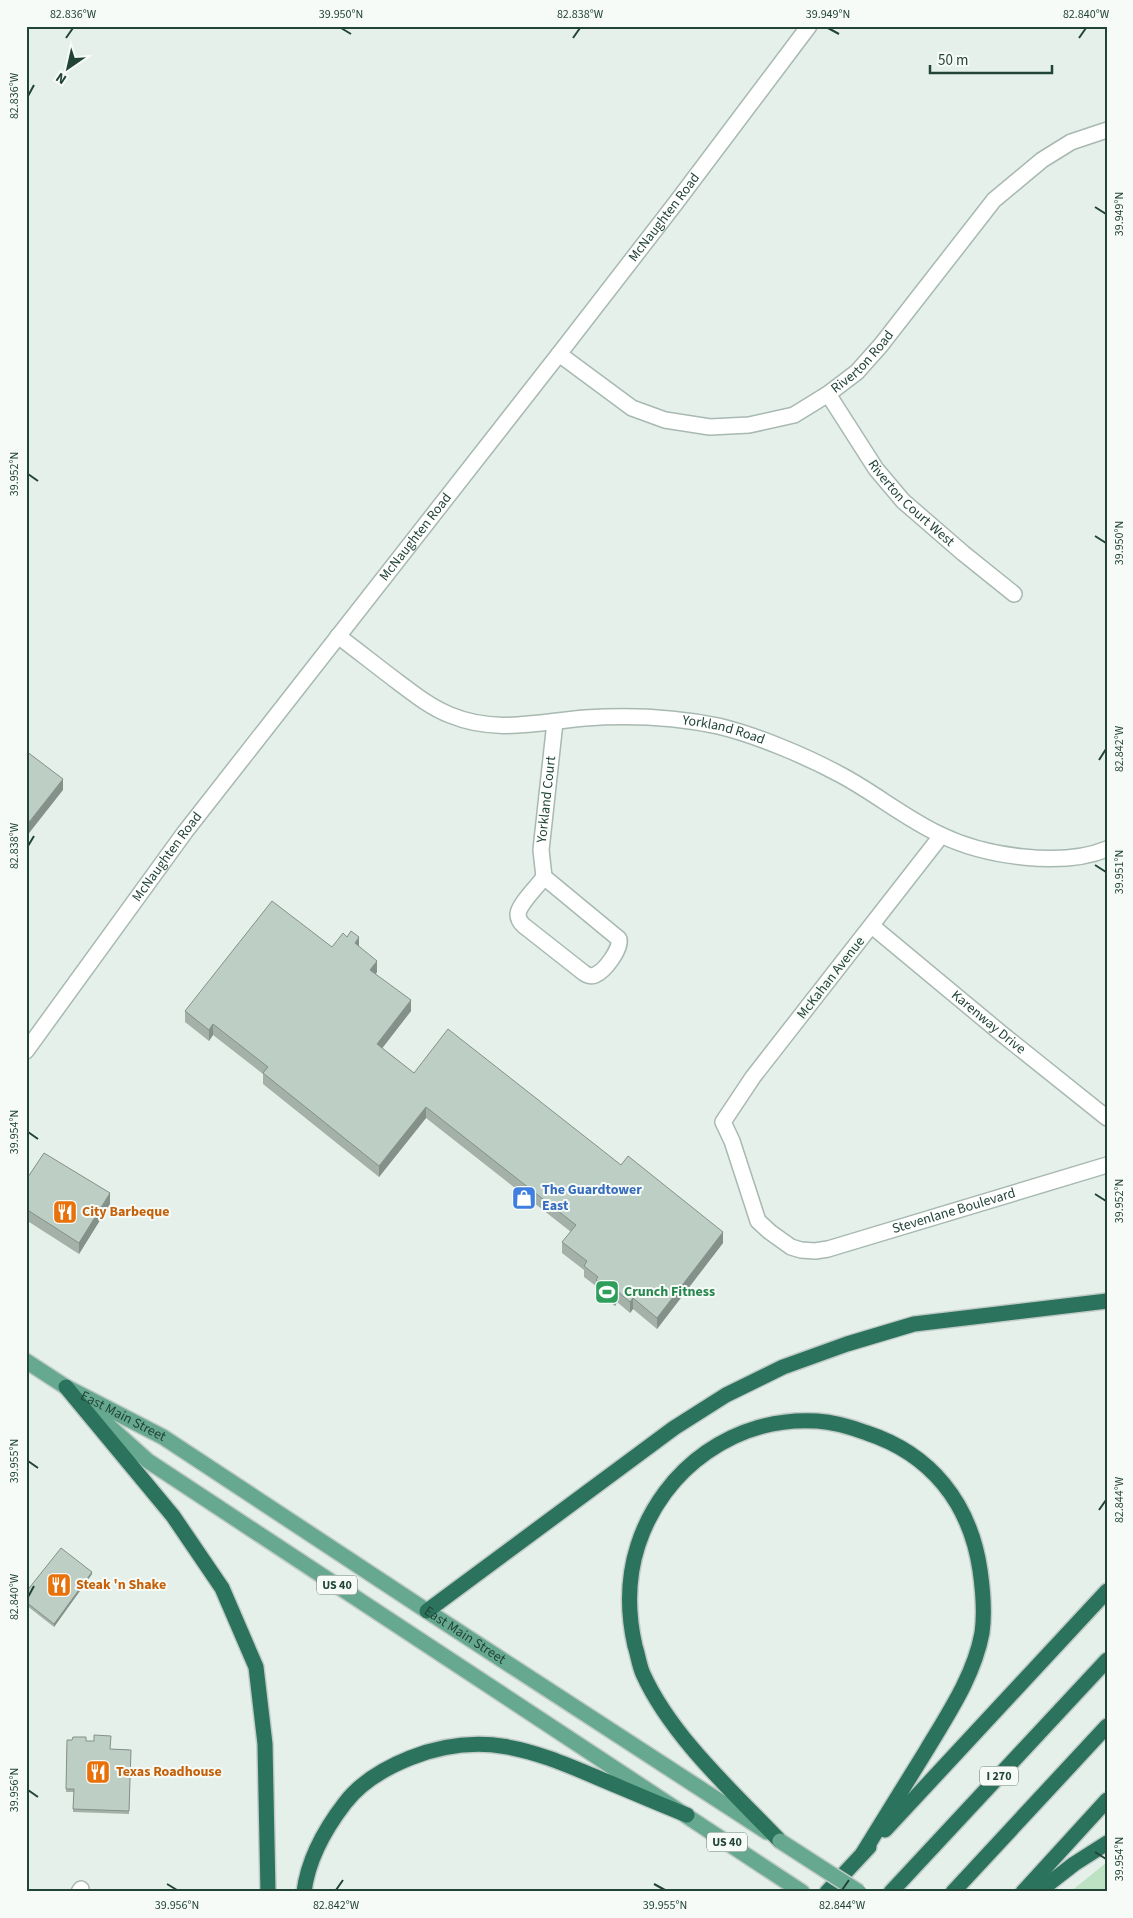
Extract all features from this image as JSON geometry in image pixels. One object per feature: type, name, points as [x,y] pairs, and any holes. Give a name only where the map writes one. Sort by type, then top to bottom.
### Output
[{"type":"highway","points":[[427,1611],[674,1428],[726,1395],[783,1367],[847,1344],[914,1324],[1107,1301]]},
{"type":"highway","points":[[66,1387],[173,1516],[222,1588],[256,1667],[266,1744],[268,1892]]},
{"type":"highway","points":[[780,1841],[710,1767],[660,1706],[642,1671],[632,1631],[629,1607],[630,1581],[634,1559],[650,1515],[673,1481],[694,1460],[712,1447],[754,1428],[798,1420],[820,1421],[837,1424],[886,1439],[920,1460],[942,1480],[962,1511],[975,1542],[983,1594],[982,1631],[970,1673],[938,1731],[863,1853]]},
{"type":"highway","points":[[828,1892],[1107,1591]]},
{"type":"highway","name":"I 270","points":[[892,1892],[1107,1660]]},
{"type":"highway","points":[[953,1892],[1107,1726]]},
{"type":"highway","points":[[304,1892],[312,1860],[321,1841],[334,1818],[351,1795],[380,1772],[437,1748],[458,1744],[485,1744],[511,1747],[536,1753],[562,1762],[688,1816]]},
{"type":"highway","points":[[1023,1892],[1107,1800]]},
{"type":"highway","points":[[1038,1892],[1074,1864],[1107,1843]]},
{"type":"main road","name":"East Main Street","points":[[26,1361],[66,1387],[163,1437],[859,1892]]},
{"type":"main road","name":"East Main Street","points":[[66,1387],[148,1461],[802,1892]]},
{"type":"street","name":"McNaughten Road","points":[[26,1051],[185,832],[560,354],[809,26]]},
{"type":"street","name":"Riverton Road","points":[[560,354],[632,408],[665,420],[710,427],[749,425],[794,415],[828,394],[857,372],[994,200],[1042,160],[1071,142],[1107,130]]},
{"type":"street","name":"Riverton Court West","points":[[828,394],[876,469],[903,501],[1014,594]]},
{"type":"street","name":"Yorkland Road","points":[[338,636],[424,702],[452,716],[496,727],[602,718],[672,720],[718,727],[770,743],[808,758],[842,775],[941,836],[987,852],[1038,858],[1105,855]]},
{"type":"street","name":"Yorkland Court","points":[[544,877],[541,850],[555,722]]},
{"type":"street","name":"McKahan Avenue","points":[[801,1250],[782,1242],[758,1221],[732,1141],[723,1122],[753,1078],[941,836]]},
{"type":"street","points":[[544,877],[619,939],[618,951],[596,975],[590,976],[584,973],[519,920],[518,914],[521,907],[544,877]]},
{"type":"street","name":"Karenway Drive","points":[[872,926],[1107,1118]]},
{"type":"street","name":"Stevenlane Boulevard","points":[[801,1250],[815,1251],[828,1249],[1107,1165]]},
{"type":"green space","points":[[1107,1862],[1107,1892],[1070,1892]]},
{"type":"building","points":[[26,751],[63,779],[26,826]]},
{"type":"building","points":[[272,901],[332,947],[343,933],[347,937],[351,931],[359,937],[355,943],[377,961],[370,970],[411,1000],[377,1044],[414,1073],[448,1029],[621,1165],[628,1156],[723,1232],[657,1318],[633,1298],[630,1302],[617,1291],[615,1294],[596,1280],[598,1277],[584,1266],[587,1261],[562,1242],[576,1225],[426,1107],[379,1166],[263,1073],[268,1067],[213,1024],[209,1030],[185,1011]]},
{"type":"building","name":"City Barbeque","points":[[44,1153],[110,1193],[79,1243],[26,1209],[26,1180]]},
{"type":"building","name":"Steak 'n Shake","points":[[61,1548],[92,1572],[54,1624],[26,1602],[26,1592]]},
{"type":"building","name":"Texas Roadhouse","points":[[94,1735],[111,1736],[110,1749],[131,1750],[129,1811],[73,1809],[74,1789],[66,1789],[67,1740],[72,1740],[73,1737],[86,1737],[86,1741],[94,1741]]},
{"type":"place","name":"The Guardtower East","points":[[524,1198]]},
{"type":"place","name":"City Barbeque","points":[[65,1212]]},
{"type":"place","name":"Crunch Fitness","points":[[607,1292]]},
{"type":"place","name":"Steak 'n Shake","points":[[59,1585]]},
{"type":"place","name":"Texas Roadhouse","points":[[98,1772]]}]
